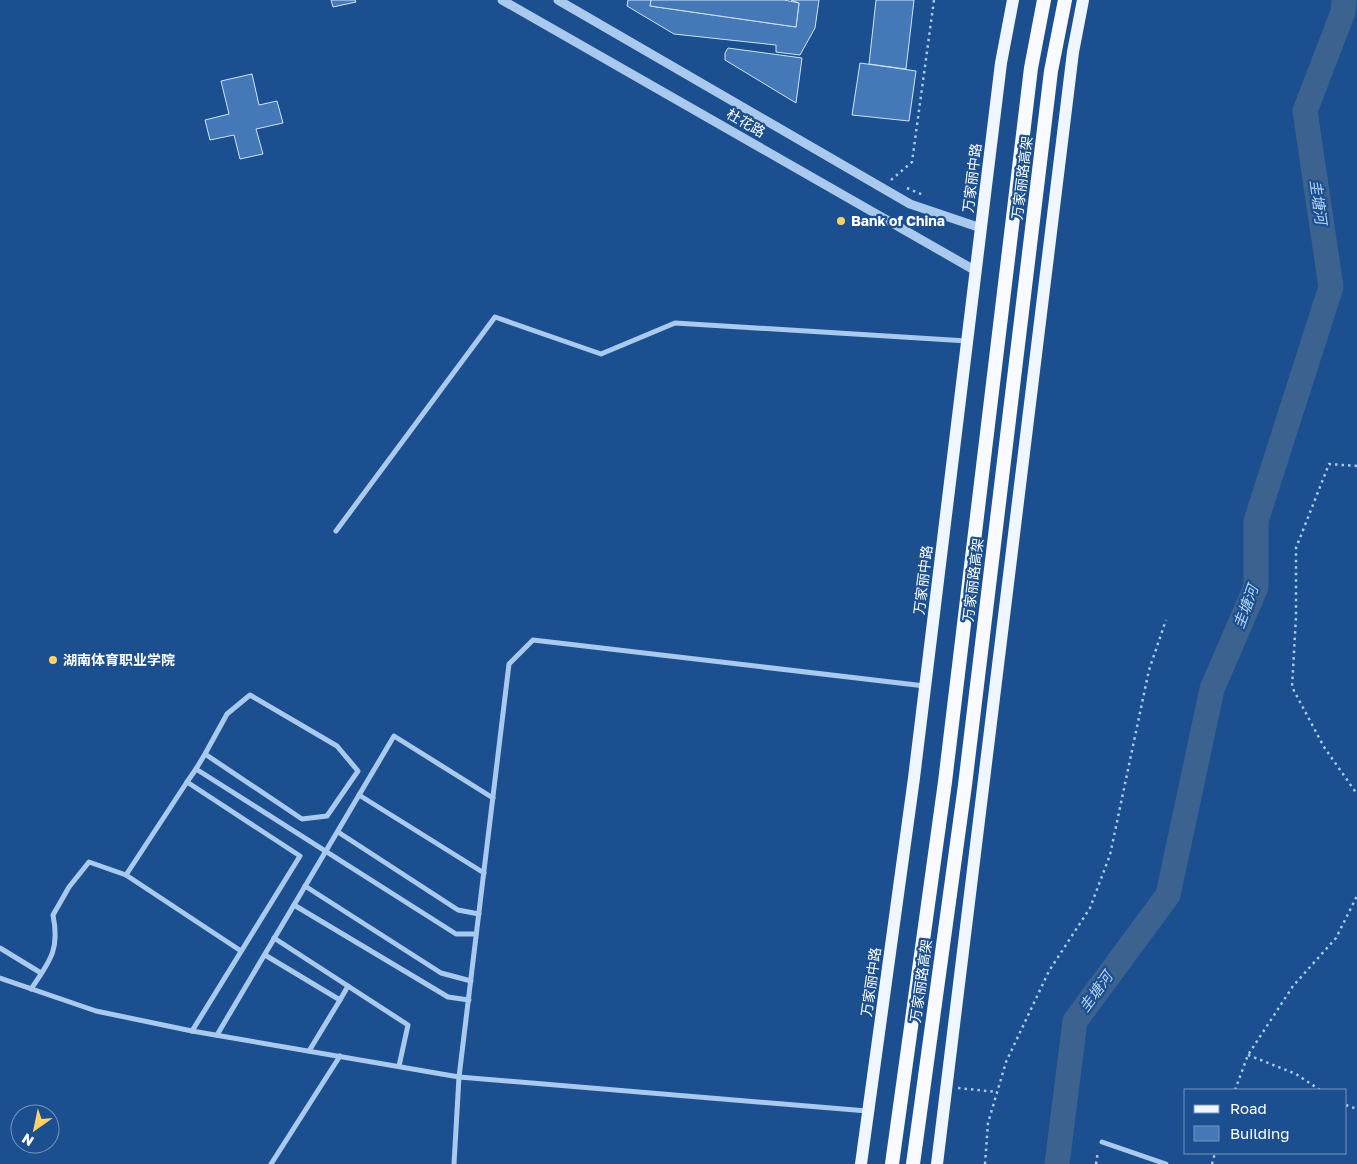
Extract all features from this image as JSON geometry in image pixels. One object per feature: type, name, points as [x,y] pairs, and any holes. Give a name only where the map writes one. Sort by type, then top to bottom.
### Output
[{"type":"highway","name":"万家丽路高架","points":[[892,1164],[945,782],[1031,68],[1044,0]]},
{"type":"highway","name":"万家丽路高架","points":[[912,1164],[965,785],[1051,71],[1065,0]]},
{"type":"main road","name":"万家丽中路","points":[[861,1164],[926,686],[1001,63],[1013,0]]},
{"type":"main road","points":[[938,1164],[1073,52],[1083,0]]},
{"type":"street","name":"杜花路","points":[[502,0],[976,271]]},
{"type":"street","name":"杜花路","points":[[558,0],[910,204],[981,228]]},
{"type":"street","points":[[336,531],[495,317],[601,354],[675,323],[967,341]]},
{"type":"street","points":[[454,1164],[460,1077],[509,664],[533,640],[926,686]]},
{"type":"street","points":[[126,875],[188,782],[227,714],[250,695],[337,746],[358,771],[328,816],[302,819],[205,754]]},
{"type":"street","points":[[217,1035],[394,736],[493,798]]},
{"type":"street","points":[[196,769],[456,934],[476,934]]},
{"type":"street","points":[[188,782],[300,856],[192,1031]]},
{"type":"street","points":[[359,795],[484,873]]},
{"type":"street","points":[[338,832],[458,910],[479,914]]},
{"type":"street","points":[[32,989],[54,953],[56,932],[53,915],[69,887],[89,862],[126,875],[241,952]]},
{"type":"street","points":[[305,886],[441,973],[471,981]]},
{"type":"street","points":[[294,905],[448,997],[469,1000]]},
{"type":"street","points":[[274,938],[408,1024],[399,1066]]},
{"type":"street","points":[[0,948],[41,973]]},
{"type":"street","points":[[265,954],[340,1000]]},
{"type":"street","points":[[0,978],[96,1011],[192,1031],[460,1077],[868,1111]]},
{"type":"street","points":[[309,1051],[348,986]]},
{"type":"street","points":[[271,1164],[340,1056]]},
{"type":"street","points":[[1102,1142],[1166,1164]]},
{"type":"path","points":[[891,180],[912,162],[934,0]]},
{"type":"path","points":[[1357,466],[1329,464],[1296,548],[1296,617],[1292,687],[1324,747],[1357,794]]},
{"type":"path","points":[[985,1164],[988,1123],[1006,1062],[1024,1020],[1049,971],[1090,908],[1110,855],[1149,670],[1166,620]]},
{"type":"path","points":[[1236,1089],[1248,1055],[1293,986],[1336,938],[1357,896]]},
{"type":"path","points":[[1248,1055],[1296,1074],[1318,1089]]},
{"type":"path","points":[[947,1087],[997,1092]]},
{"type":"path","points":[[1096,1164],[1098,1147],[1102,1142]]},
{"type":"building","points":[[331,0],[355,0],[356,2],[333,7]]},
{"type":"building","points":[[628,0],[651,0],[650,6],[796,27],[799,3],[791,0],[819,0],[815,28],[800,55],[776,52],[776,45],[674,34],[627,6]]},
{"type":"building","points":[[651,0],[784,0],[799,3],[796,27],[650,6]]},
{"type":"building","points":[[876,0],[914,0],[906,69],[869,64]]},
{"type":"building","points":[[728,48],[802,58],[796,103],[725,60],[725,53]]},
{"type":"building","points":[[860,63],[916,71],[909,121],[852,115]]},
{"type":"building","points":[[252,74],[259,105],[277,101],[283,123],[256,129],[263,154],[240,159],[234,135],[210,140],[205,120],[229,114],[221,81]]},
{"type":"waterway","name":"圭塘河","points":[[1057,1164],[1075,1021],[1168,895],[1212,689],[1256,587],[1256,521],[1331,287],[1305,111],[1343,12],[1344,0]]},
{"type":"place","name":"Bank of China","points":[[841,221]]},
{"type":"place","name":"湖南体育职业学院","points":[[53,660]]}]
